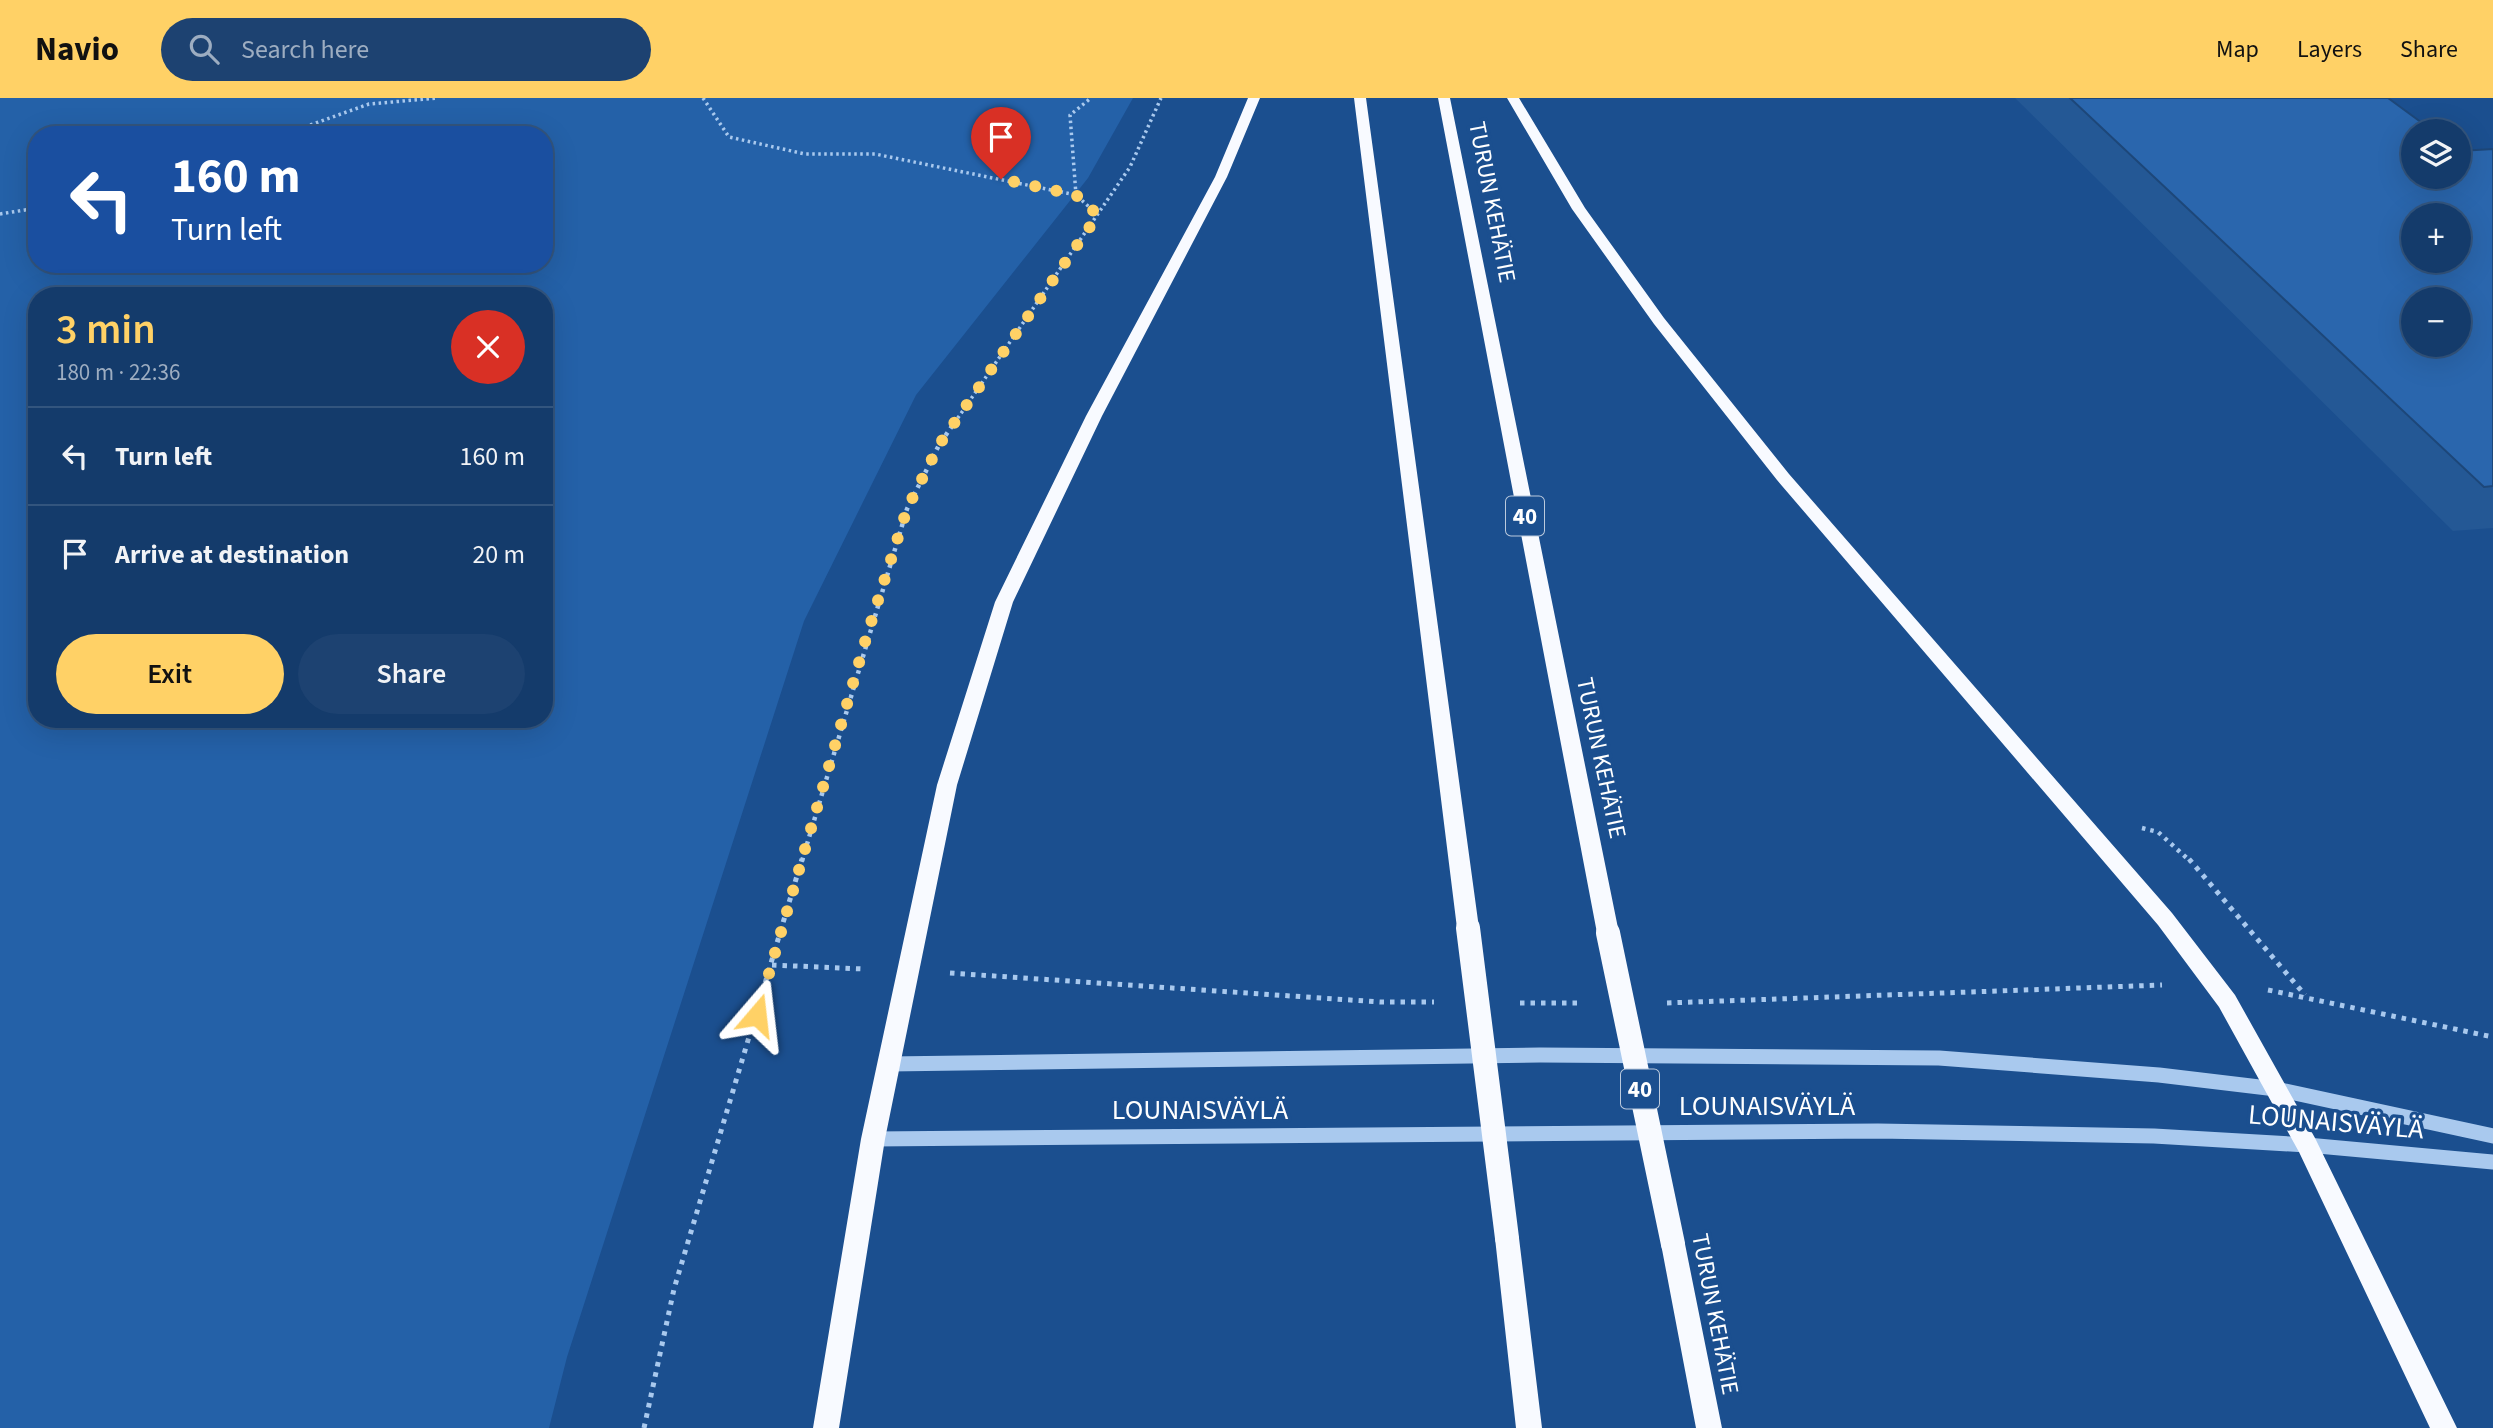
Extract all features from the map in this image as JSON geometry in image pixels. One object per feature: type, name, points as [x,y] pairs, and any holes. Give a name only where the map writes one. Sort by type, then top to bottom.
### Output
[{"type":"highway","points":[[826,1428],[873,1139],[947,785],[1004,602],[1094,416],[1221,177],[1254,98]]},
{"type":"highway","points":[[1360,98],[1468,928],[1529,1428]]},
{"type":"highway","name":"TURUN KEHÄTIE","points":[[1444,98],[1608,933],[1709,1428]]},
{"type":"highway","points":[[1513,98],[1578,209],[1659,321],[1783,478],[2165,919],[2227,1001],[2307,1145],[2444,1428]]},
{"type":"street","name":"LOUNAISVÄYLÄ","points":[[889,1064],[1540,1055],[1939,1058],[2159,1075],[2276,1089],[2493,1136]]},
{"type":"street","name":"LOUNAISVÄYLÄ","points":[[873,1139],[1878,1131],[2154,1136],[2307,1145],[2493,1163]]},
{"type":"path","points":[[307,126],[369,104],[438,98]]},
{"type":"path","points":[[703,98],[729,137],[805,154],[876,154],[1076,195],[1098,215]]},
{"type":"path","points":[[1076,195],[1070,114],[1091,98]]},
{"type":"path","points":[[644,1428],[674,1289],[907,509],[939,445],[1130,167],[1160,98]]},
{"type":"path","points":[[0,214],[28,209]]},
{"type":"path","points":[[2139,827],[2158,832],[2183,852],[2305,996]]},
{"type":"shaded area","points":[[0,98],[1133,98],[1088,178],[916,395],[804,621],[567,1357],[549,1428],[0,1428]]},
{"type":"building","points":[[2070,98],[2388,98],[2417,119],[2401,119],[2401,189],[2471,189],[2471,150],[2493,149],[2493,486],[2484,487]]},
{"type":"route","points":[[757,1015],[867,635],[907,509],[939,445],[1098,215],[1076,195],[1001,179]]}]
